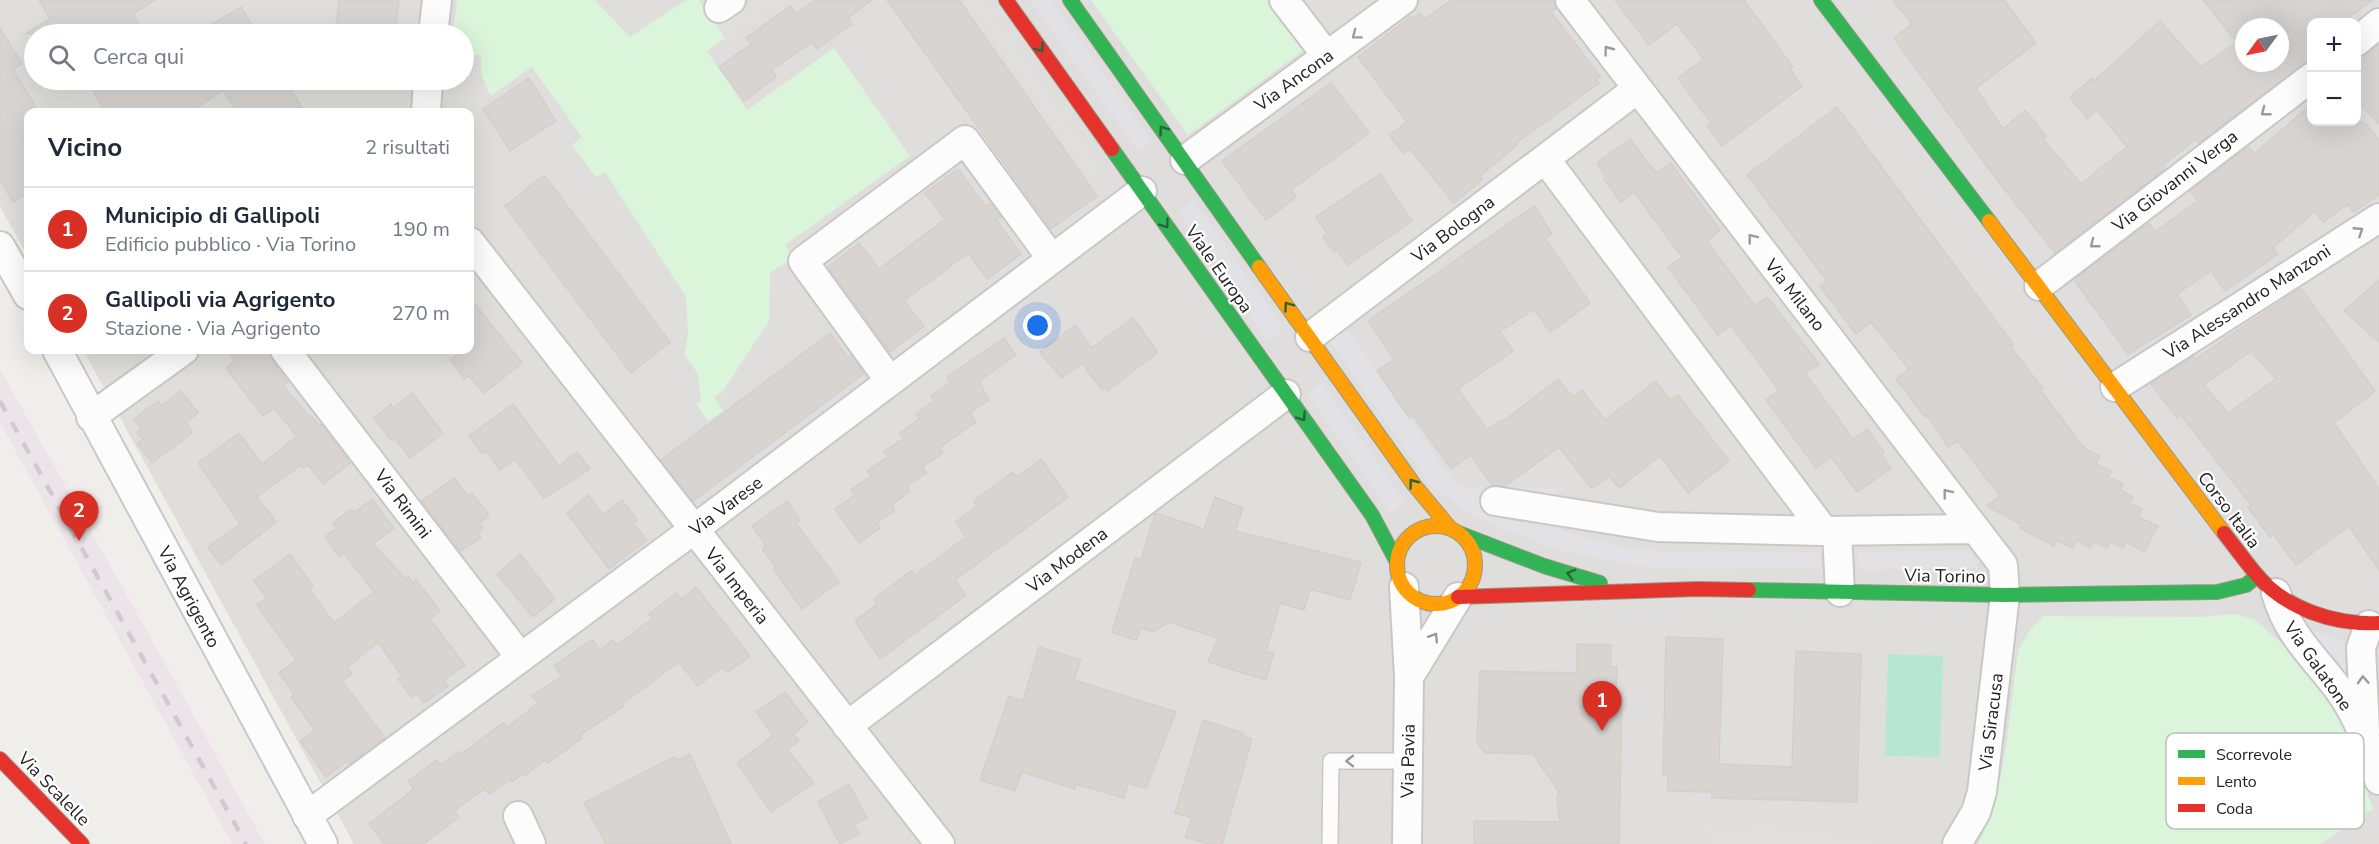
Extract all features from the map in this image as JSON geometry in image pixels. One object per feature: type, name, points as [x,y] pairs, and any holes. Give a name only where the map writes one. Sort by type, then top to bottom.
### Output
[{"type":"street","points":[[434,24],[437,0]]},
{"type":"street","name":"Viale Europa","points":[[1006,0],[1146,188],[1290,391],[1372,515],[1401,574]]},
{"type":"street","name":"Viale Europa","points":[[1070,0],[1180,163],[1324,367],[1415,486],[1455,531]]},
{"type":"street","points":[[1284,0],[1327,56]]},
{"type":"street","name":"Via Milano","points":[[1570,0],[2003,565],[2006,595]]},
{"type":"street","name":"Corso Italia","points":[[1821,0],[2092,356],[2225,536],[2267,584],[2302,608],[2347,623],[2374,624]]},
{"type":"street","name":"Via Ancona","points":[[1180,163],[1327,56],[1392,3]]},
{"type":"street","points":[[2361,38],[2379,23]]},
{"type":"street","name":"Via Giovanni Verga","points":[[2039,286],[2307,81]]},
{"type":"street","name":"Via Bologna","points":[[1306,340],[1637,89]]},
{"type":"street","points":[[426,108],[427,90]]},
{"type":"street","points":[[890,381],[803,261],[965,140],[1052,259]]},
{"type":"street","points":[[1546,160],[1830,531],[1840,592]]},
{"type":"street","name":"Via Varese","points":[[308,816],[693,530],[1146,188]]},
{"type":"street","name":"Via Alessandro Manzoni","points":[[2115,387],[2379,218]]},
{"type":"street","points":[[0,246],[24,288]]},
{"type":"street","name":"Via Imperia","points":[[474,247],[940,844]]},
{"type":"street","name":"Via Agrigento","points":[[59,354],[323,844]]},
{"type":"street","points":[[92,417],[178,354]]},
{"type":"street","name":"Via Rimini","points":[[288,354],[521,658]]},
{"type":"street","name":"Via Modena","points":[[847,726],[1290,391]]},
{"type":"street","points":[[1495,501],[1658,527],[1830,531],[1975,529]]},
{"type":"street","points":[[1409,677],[1458,597],[1467,589],[1476,566],[1474,554],[1455,531],[1432,526],[1415,531],[1400,550],[1401,574],[1423,602],[1441,603],[1458,597]]},
{"type":"street","name":"Via Torino","points":[[1455,531],[1544,566],[1628,591]]},
{"type":"street","name":"Via Pavia","points":[[1401,574],[1409,677],[1407,844]]},
{"type":"street","name":"Via Torino","points":[[1458,597],[1628,591],[2006,595],[2217,592],[2246,585],[2267,584]]},
{"type":"street","name":"Via Galatone","points":[[2267,584],[2300,644],[2340,691],[2363,733]]},
{"type":"street","name":"Via Siracusa","points":[[1957,844],[1976,812],[1982,792],[2006,595]]},
{"type":"street","name":"Via Galatone","points":[[2374,624],[2361,648],[2365,737],[2379,780]]},
{"type":"street","name":"Via Scalelle","points":[[0,759],[81,844]]},
{"type":"street","points":[[518,816],[531,844]]},
{"type":"lane","points":[[1330,844],[1331,761],[1409,761]]},
{"type":"shaded area","points":[[0,0],[2379,0],[2379,844],[354,844],[85,354],[474,354],[474,108],[24,108],[24,249],[0,207]]},
{"type":"shaded area","points":[[754,0],[782,0],[728,38],[719,25]]},
{"type":"shaded area","points":[[966,0],[984,0],[1104,172],[1092,180]]},
{"type":"shaded area","points":[[1030,0],[1051,0],[1152,141],[1138,151]]},
{"type":"shaded area","points":[[1193,200],[1284,329],[1268,340],[1178,211]]},
{"type":"shaded area","points":[[1343,324],[1456,484],[1464,487],[1556,489],[1554,497],[1515,514],[1569,533],[1632,549],[1704,553],[1820,553],[1821,569],[1655,568],[1578,555],[1541,544],[1478,519],[1429,484],[1327,337]]},
{"type":"shaded area","points":[[0,369],[265,844],[232,844],[0,423]]},
{"type":"shaded area","points":[[1322,383],[1406,503],[1391,514],[1307,393]]},
{"type":"shaded area","points":[[1971,551],[1978,568],[1859,570],[1858,552]]},
{"type":"shaded area","points":[[2316,631],[2339,638],[2347,646],[2353,684],[2350,687],[2312,635]]},
{"type":"shaded area","points":[[1710,828],[1872,836],[1872,844],[1710,844]]},
{"type":"green space","points":[[457,0],[595,0],[630,37],[686,0],[699,0],[725,38],[707,51],[747,110],[834,48],[910,156],[785,245],[793,258],[770,273],[769,321],[723,391],[714,397],[723,411],[708,421],[696,404],[701,401],[698,374],[684,354],[688,335],[686,297],[605,172],[596,177],[572,145],[582,137],[532,67],[490,96],[481,73],[481,55],[474,55],[474,24],[454,24]]},
{"type":"green space","points":[[1091,0],[1279,0],[1312,44],[1188,135]]},
{"type":"green space","points":[[2234,614],[2254,619],[2296,656],[2337,709],[2346,733],[2166,733],[2166,829],[2343,829],[2320,844],[1978,844],[1996,798],[2006,748],[2019,648],[2031,629],[2044,616],[2200,617]]},
{"type":"green space","points":[[1888,654],[1943,656],[1940,757],[1885,756]]},
{"type":"green space","points":[[2364,784],[2373,809],[2364,815]]},
{"type":"building","points":[[39,0],[155,0],[133,14],[139,24],[42,24],[50,19]]},
{"type":"building","points":[[339,0],[399,0],[396,24],[336,24]]},
{"type":"building","points":[[815,0],[872,0],[848,18],[852,24],[817,49],[812,42],[772,70],[776,77],[744,101],[719,67],[751,44],[746,38],[790,6],[796,14]]},
{"type":"building","points":[[887,0],[959,0],[1097,196],[1051,229]]},
{"type":"building","points":[[1451,0],[1554,0],[1556,8],[1551,12],[1600,76],[1596,79],[1599,83],[1516,143],[1517,145],[1480,176],[1483,179],[1454,203],[1409,148],[1403,153],[1389,135],[1407,122],[1358,57],[1412,16],[1413,18],[1420,13],[1425,19]]},
{"type":"building","points":[[1615,0],[1744,0],[1793,67],[1790,69],[1802,86],[1722,146],[1707,126],[1711,123],[1678,78],[1704,59],[1677,24],[1649,45]]},
{"type":"building","points":[[1893,0],[2004,0],[2036,43],[1976,88],[2003,129],[2025,110],[2046,136],[2043,139],[2081,184],[2127,147],[2097,110],[2087,119],[2070,97],[2092,78],[2094,81],[2160,21],[2201,67],[2235,43],[2235,72],[2289,72],[2289,18],[2235,18],[2235,40],[2203,0],[2373,0],[2348,18],[2307,18],[2307,61],[2199,143],[2196,139],[2163,165],[2165,169],[2055,253],[1991,172],[1894,38],[1912,24]]},
{"type":"building","points":[[241,7],[252,24],[212,24]]},
{"type":"building","points":[[0,28],[22,64],[13,69],[37,108],[24,108],[24,195],[13,202],[0,180]]},
{"type":"building","points":[[2379,44],[2379,124],[2361,104],[2361,60]]},
{"type":"building","points":[[529,78],[556,121],[510,151],[483,109]]},
{"type":"building","points":[[1331,83],[1369,133],[1291,190],[1296,197],[1266,220],[1222,161]]},
{"type":"building","points":[[93,90],[177,90],[179,93],[185,90],[223,90],[197,108],[103,108]]},
{"type":"building","points":[[223,90],[291,90],[302,108],[234,108]]},
{"type":"building","points":[[1837,107],[2013,344],[2010,346],[2043,389],[2041,391],[2085,449],[2100,456],[2096,464],[2111,471],[2108,477],[2123,484],[2120,490],[2133,497],[2129,503],[2142,509],[2139,517],[2158,526],[2144,552],[2126,542],[2123,548],[2110,542],[2107,548],[2094,541],[2090,548],[2077,540],[2072,548],[2057,540],[2054,546],[2020,528],[2022,525],[1987,506],[2000,496],[1958,441],[1948,447],[1927,415],[1925,417],[1896,379],[1909,369],[1871,322],[1856,334],[1820,286],[1827,281],[1747,175]]},
{"type":"building","points":[[2307,108],[2307,126],[2361,126],[2361,122],[2364,122],[2379,140],[2379,195],[2353,212],[2348,204],[2323,222],[2315,211],[2273,248],[2278,254],[2225,291],[2211,271],[2177,294],[2191,315],[2128,354],[2074,280],[2149,223],[2155,232],[2198,201],[2190,191],[2248,147],[2255,153]]},
{"type":"building","points":[[1630,139],[1656,173],[1671,163],[1720,230],[1707,241],[1755,306],[1767,297],[1819,364],[1805,373],[1853,439],[1867,429],[1884,452],[1881,454],[1891,468],[1857,492],[1831,457],[1816,468],[1766,400],[1779,390],[1731,325],[1718,335],[1668,267],[1682,257],[1634,192],[1621,202],[1604,179],[1606,177],[1597,163]]},
{"type":"building","points":[[958,169],[985,206],[990,203],[1001,217],[996,220],[1021,254],[987,279],[968,253],[904,301],[924,326],[890,352],[828,267],[859,243],[879,269],[945,219],[925,193]]},
{"type":"building","points":[[1380,174],[1412,221],[1348,265],[1323,237],[1327,233],[1316,217]]},
{"type":"building","points":[[544,175],[670,342],[631,373],[505,206]]},
{"type":"building","points":[[1534,206],[1552,234],[1545,238],[1590,303],[1550,332],[1534,309],[1500,332],[1513,351],[1458,389],[1487,430],[1501,420],[1502,422],[1558,379],[1573,397],[1582,390],[1605,420],[1656,381],[1670,400],[1678,395],[1729,461],[1688,493],[1660,456],[1619,488],[1609,476],[1592,489],[1559,447],[1505,486],[1492,485],[1471,455],[1451,469],[1413,415],[1409,418],[1377,371],[1394,359],[1368,321]]},
{"type":"building","points":[[2379,280],[2379,342],[2344,311]]},
{"type":"building","points":[[2301,288],[2375,391],[2334,423],[2379,489],[2379,570],[2349,526],[2296,565],[2273,534],[2270,537],[2248,507],[2251,505],[2181,415],[2177,418],[2151,384],[2193,356],[2195,359]],"holes":[[[2251,351],[2276,379],[2228,413],[2204,385]]]},
{"type":"building","points":[[474,303],[522,363],[484,393],[469,376],[465,379],[450,360],[458,354],[474,354]]},
{"type":"building","points":[[1133,318],[1158,352],[1107,391],[1105,388],[1102,390],[1082,363],[1062,378],[1039,352],[1075,325],[1092,348]]},
{"type":"building","points":[[830,333],[848,358],[851,355],[863,372],[862,375],[693,501],[661,460]]},
{"type":"building","points":[[1004,338],[1016,355],[979,381],[989,400],[970,413],[976,422],[939,448],[943,453],[922,467],[926,473],[907,486],[910,491],[892,505],[895,510],[877,523],[880,528],[859,543],[835,509],[855,495],[851,490],[871,476],[867,471],[888,457],[884,452],[904,438],[900,433],[919,419],[916,414],[934,401],[931,396],[951,382],[947,377]]},
{"type":"building","points":[[230,354],[267,354],[288,382],[283,386],[310,417],[319,425],[321,424],[350,463],[323,484],[308,465],[303,468],[301,465],[257,497],[276,522],[221,565],[208,547],[240,524],[198,463],[239,433],[262,464],[297,436],[274,408],[263,416],[226,368],[235,360]]},
{"type":"building","points":[[181,391],[198,413],[186,423],[193,432],[152,463],[137,443],[143,439],[137,432],[141,429],[134,419],[158,401],[161,406]]},
{"type":"building","points":[[412,393],[443,433],[410,458],[395,438],[392,441],[374,418],[391,404],[393,408]]},
{"type":"building","points":[[513,404],[559,466],[577,452],[590,469],[544,498],[515,459],[500,470],[486,451],[482,454],[469,436]]},
{"type":"building","points":[[1041,459],[1068,497],[955,580],[966,595],[880,659],[855,621],[877,604],[874,599],[912,570],[915,575],[966,537],[956,522],[977,506],[974,501],[1013,472],[1017,477]]},
{"type":"building","points":[[454,478],[468,496],[472,493],[489,515],[479,524],[483,528],[478,534],[481,538],[460,551],[422,501]]},
{"type":"building","points":[[588,495],[603,515],[622,500],[637,520],[633,522],[647,540],[609,569],[567,513]]},
{"type":"building","points":[[1215,497],[1243,508],[1235,531],[1361,562],[1350,600],[1310,589],[1304,610],[1280,603],[1266,652],[1274,653],[1266,680],[1208,662],[1218,638],[1169,622],[1153,632],[1141,628],[1136,640],[1112,632],[1135,558],[1141,560],[1155,513],[1204,529]]},
{"type":"building","points":[[372,499],[394,528],[373,544],[406,579],[409,577],[413,583],[416,580],[440,611],[430,619],[465,665],[444,680],[448,686],[424,703],[417,693],[411,697],[398,679],[402,676],[378,642],[347,668],[352,674],[342,681],[385,738],[349,764],[347,761],[326,777],[300,741],[315,730],[291,697],[294,694],[279,673],[296,660],[257,605],[267,598],[254,581],[290,554],[313,586],[309,589],[334,623],[374,592],[344,553],[339,557],[325,537],[337,528],[333,523],[351,509],[354,513]]},
{"type":"building","points":[[787,501],[800,520],[796,523],[839,582],[802,609],[774,570],[776,568],[762,549],[766,546],[752,526]]},
{"type":"building","points":[[520,554],[555,599],[533,617],[497,574]]},
{"type":"building","points":[[696,587],[750,656],[728,672],[722,667],[698,686],[679,662],[622,704],[624,706],[580,735],[582,738],[548,763],[546,759],[524,776],[522,774],[512,782],[511,779],[489,794],[485,789],[455,810],[459,817],[423,844],[385,844],[369,824],[414,789],[408,781],[437,760],[440,765],[458,752],[460,755],[504,722],[508,727],[538,703],[532,696],[562,676],[554,666],[592,639],[600,650],[613,640],[617,645],[653,618],[649,614],[676,593],[681,599]]},
{"type":"building","points":[[1666,637],[1723,639],[1719,764],[1792,767],[1796,651],[1861,654],[1857,802],[1712,798],[1712,792],[1668,791],[1668,775],[1663,775]]},
{"type":"building","points":[[1577,644],[1611,645],[1611,667],[1617,667],[1616,693],[1622,693],[1619,844],[1474,844],[1474,821],[1560,822],[1557,797],[1559,792],[1533,754],[1485,753],[1477,743],[1480,671],[1577,673]]},
{"type":"building","points":[[1039,647],[1081,660],[1074,680],[1176,712],[1146,788],[1128,783],[1124,798],[1076,784],[1075,789],[1022,772],[1015,791],[980,780],[1009,696],[1023,701]]},
{"type":"building","points":[[785,692],[808,722],[793,734],[799,741],[787,749],[814,783],[771,812],[737,763],[773,736],[756,712]]},
{"type":"building","points":[[1203,720],[1243,733],[1243,736],[1252,739],[1222,844],[1209,844],[1185,837],[1192,818],[1175,813]]},
{"type":"building","points":[[690,754],[731,844],[606,844],[584,803],[674,757],[675,760]]},
{"type":"building","points":[[849,784],[867,818],[854,825],[859,834],[840,844],[818,802]]},
{"type":"railway","points":[[0,401],[246,844]]},
{"type":"traffic: fast","points":[[1070,0],[1259,267]]},
{"type":"traffic: fast","points":[[1821,0],[1989,221]]},
{"type":"traffic: fast","points":[[1112,149],[1372,515],[1397,562]]},
{"type":"traffic: fast","points":[[1461,534],[1544,566],[1600,583]]},
{"type":"traffic: fast","points":[[1749,590],[2005,595],[2217,592],[2246,585],[2257,576]]},
{"type":"traffic: slow","points":[[1989,221],[2224,533]]},
{"type":"traffic: slow","points":[[1259,267],[1415,486],[1450,528]]},
{"type":"traffic: slow","points":[[1436,526],[1451,529],[1464,537],[1472,550],[1475,565],[1472,580],[1464,593],[1451,601],[1436,604],[1421,601],[1408,593],[1400,580],[1397,565],[1400,550],[1408,537],[1421,529],[1436,526]]},
{"type":"traffic: jam","points":[[1006,0],[1112,149]]},
{"type":"traffic: jam","points":[[2224,533],[2252,569],[2281,597],[2328,618],[2379,623]]},
{"type":"traffic: jam","points":[[1458,597],[1698,589],[1749,590]]},
{"type":"traffic: jam","points":[[0,759],[82,844]]},
{"type":"place","name":"Gallipoli via Agrigento","points":[[79,541]]},
{"type":"place","name":"Municipio di Gallipoli","points":[[1602,731]]}]
